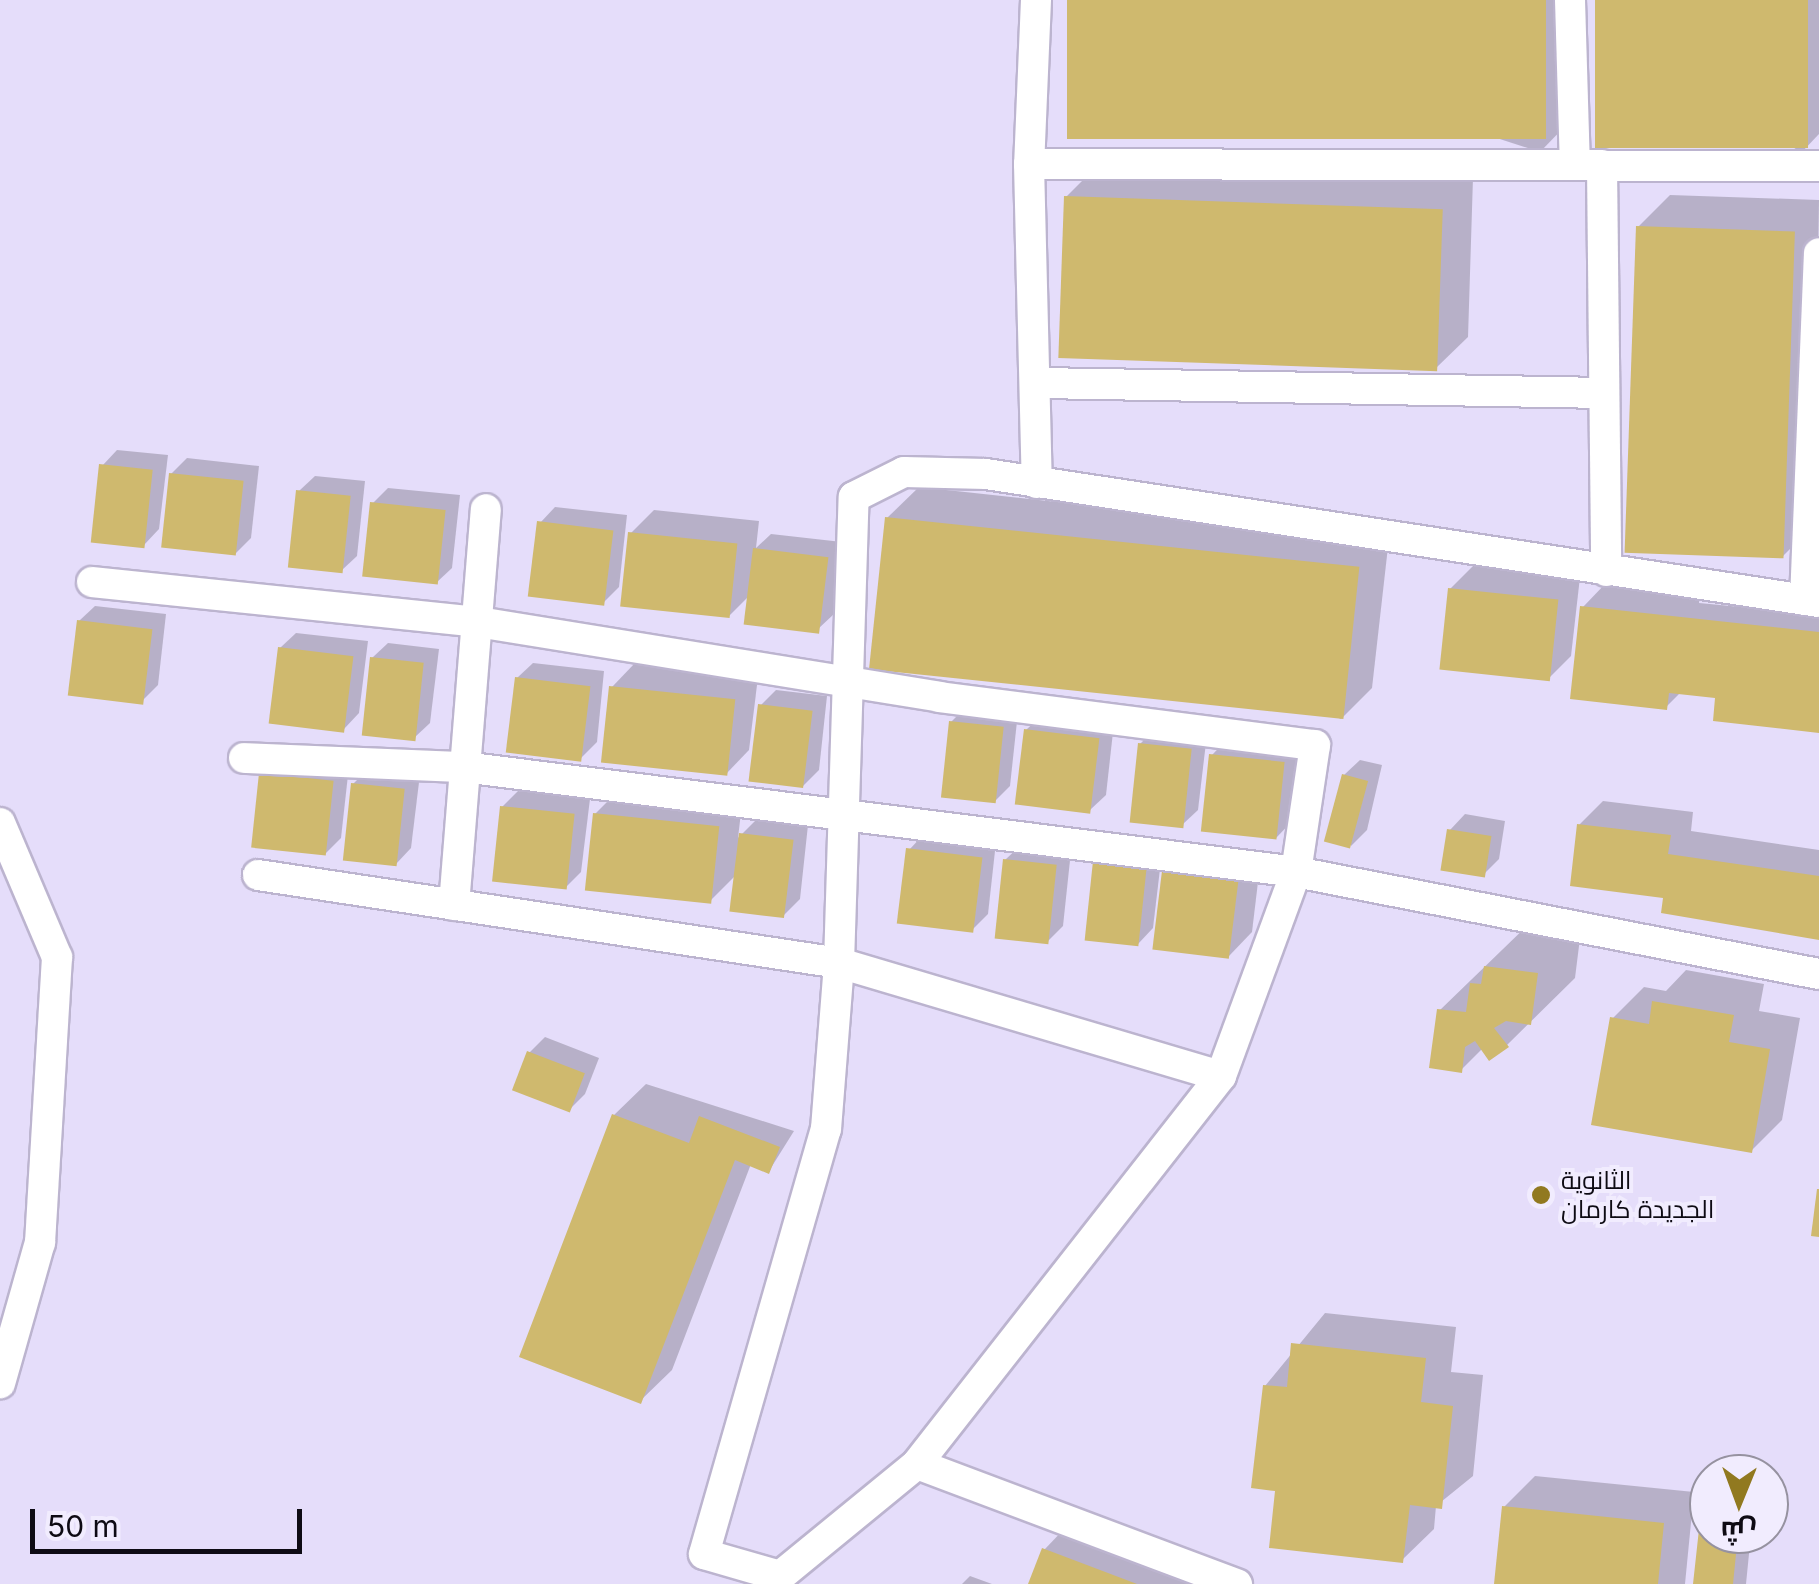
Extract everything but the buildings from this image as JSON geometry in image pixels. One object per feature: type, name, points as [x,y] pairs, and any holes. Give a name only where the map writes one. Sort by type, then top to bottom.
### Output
[{"type":"street","points":[[1036,0],[1029,164],[1039,383],[1037,483]]},
{"type":"street","points":[[1570,0],[1588,165],[1604,393],[1606,572]]},
{"type":"street","points":[[1029,164],[1819,166]]},
{"type":"street","points":[[92,582],[472,621],[845,678],[939,697],[1314,745],[1296,872],[1220,1076],[917,1464],[777,1580],[704,1554],[826,1130],[839,964],[845,678],[854,497],[904,472],[1037,483],[1812,601],[1819,252]]},
{"type":"street","points":[[1039,383],[1604,393]]},
{"type":"street","points":[[454,905],[472,621],[486,508]]},
{"type":"street","points":[[244,758],[463,767],[842,811],[1296,872],[1819,974]]},
{"type":"street","points":[[0,823],[57,957],[40,1242],[0,1383]]},
{"type":"street","points":[[258,875],[839,964],[1220,1076]]},
{"type":"street","points":[[917,1464],[1238,1584]]},
{"type":"place","name":"الثانوية الجديدة كارمان","points":[[1541,1195]]}]
